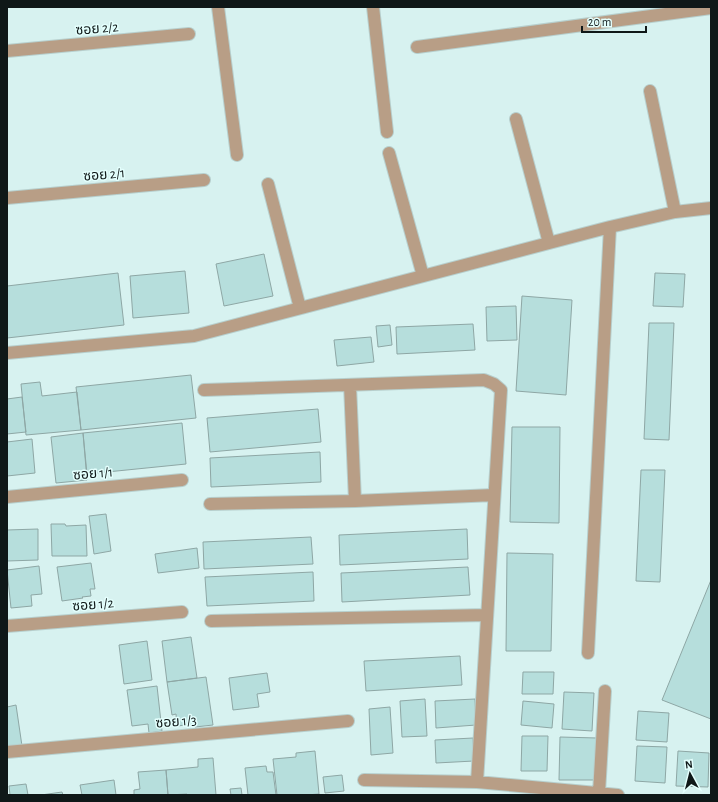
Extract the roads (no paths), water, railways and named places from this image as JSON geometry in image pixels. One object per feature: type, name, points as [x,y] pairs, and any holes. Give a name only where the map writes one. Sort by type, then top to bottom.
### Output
[{"type":"street","points":[[218,7],[237,155]]},
{"type":"street","points":[[373,7],[387,132]]},
{"type":"street","points":[[417,47],[711,8]]},
{"type":"street","name":"ซอย 2/2","points":[[7,51],[189,34]]},
{"type":"street","points":[[650,91],[676,212]]},
{"type":"street","points":[[516,119],[549,243]]},
{"type":"street","points":[[389,153],[423,276]]},
{"type":"street","name":"ซอย 2/1","points":[[7,198],[204,180]]},
{"type":"street","points":[[268,184],[300,308]]},
{"type":"street","points":[[7,353],[194,336],[610,227],[676,212],[711,208]]},
{"type":"street","points":[[588,653],[610,227]]},
{"type":"street","points":[[204,390],[484,380],[494,384],[501,390],[477,782]]},
{"type":"street","points":[[350,385],[355,501]]},
{"type":"street","name":"ซอย 1/1","points":[[7,497],[182,480]]},
{"type":"street","points":[[210,504],[355,501],[494,495]]},
{"type":"street","name":"ซอย 1/2","points":[[7,626],[182,612]]},
{"type":"street","points":[[211,622],[487,615]]},
{"type":"street","points":[[599,793],[605,691]]},
{"type":"street","name":"ซอย 1/3","points":[[7,752],[348,721]]},
{"type":"street","points":[[364,780],[477,782],[618,795]]}]
